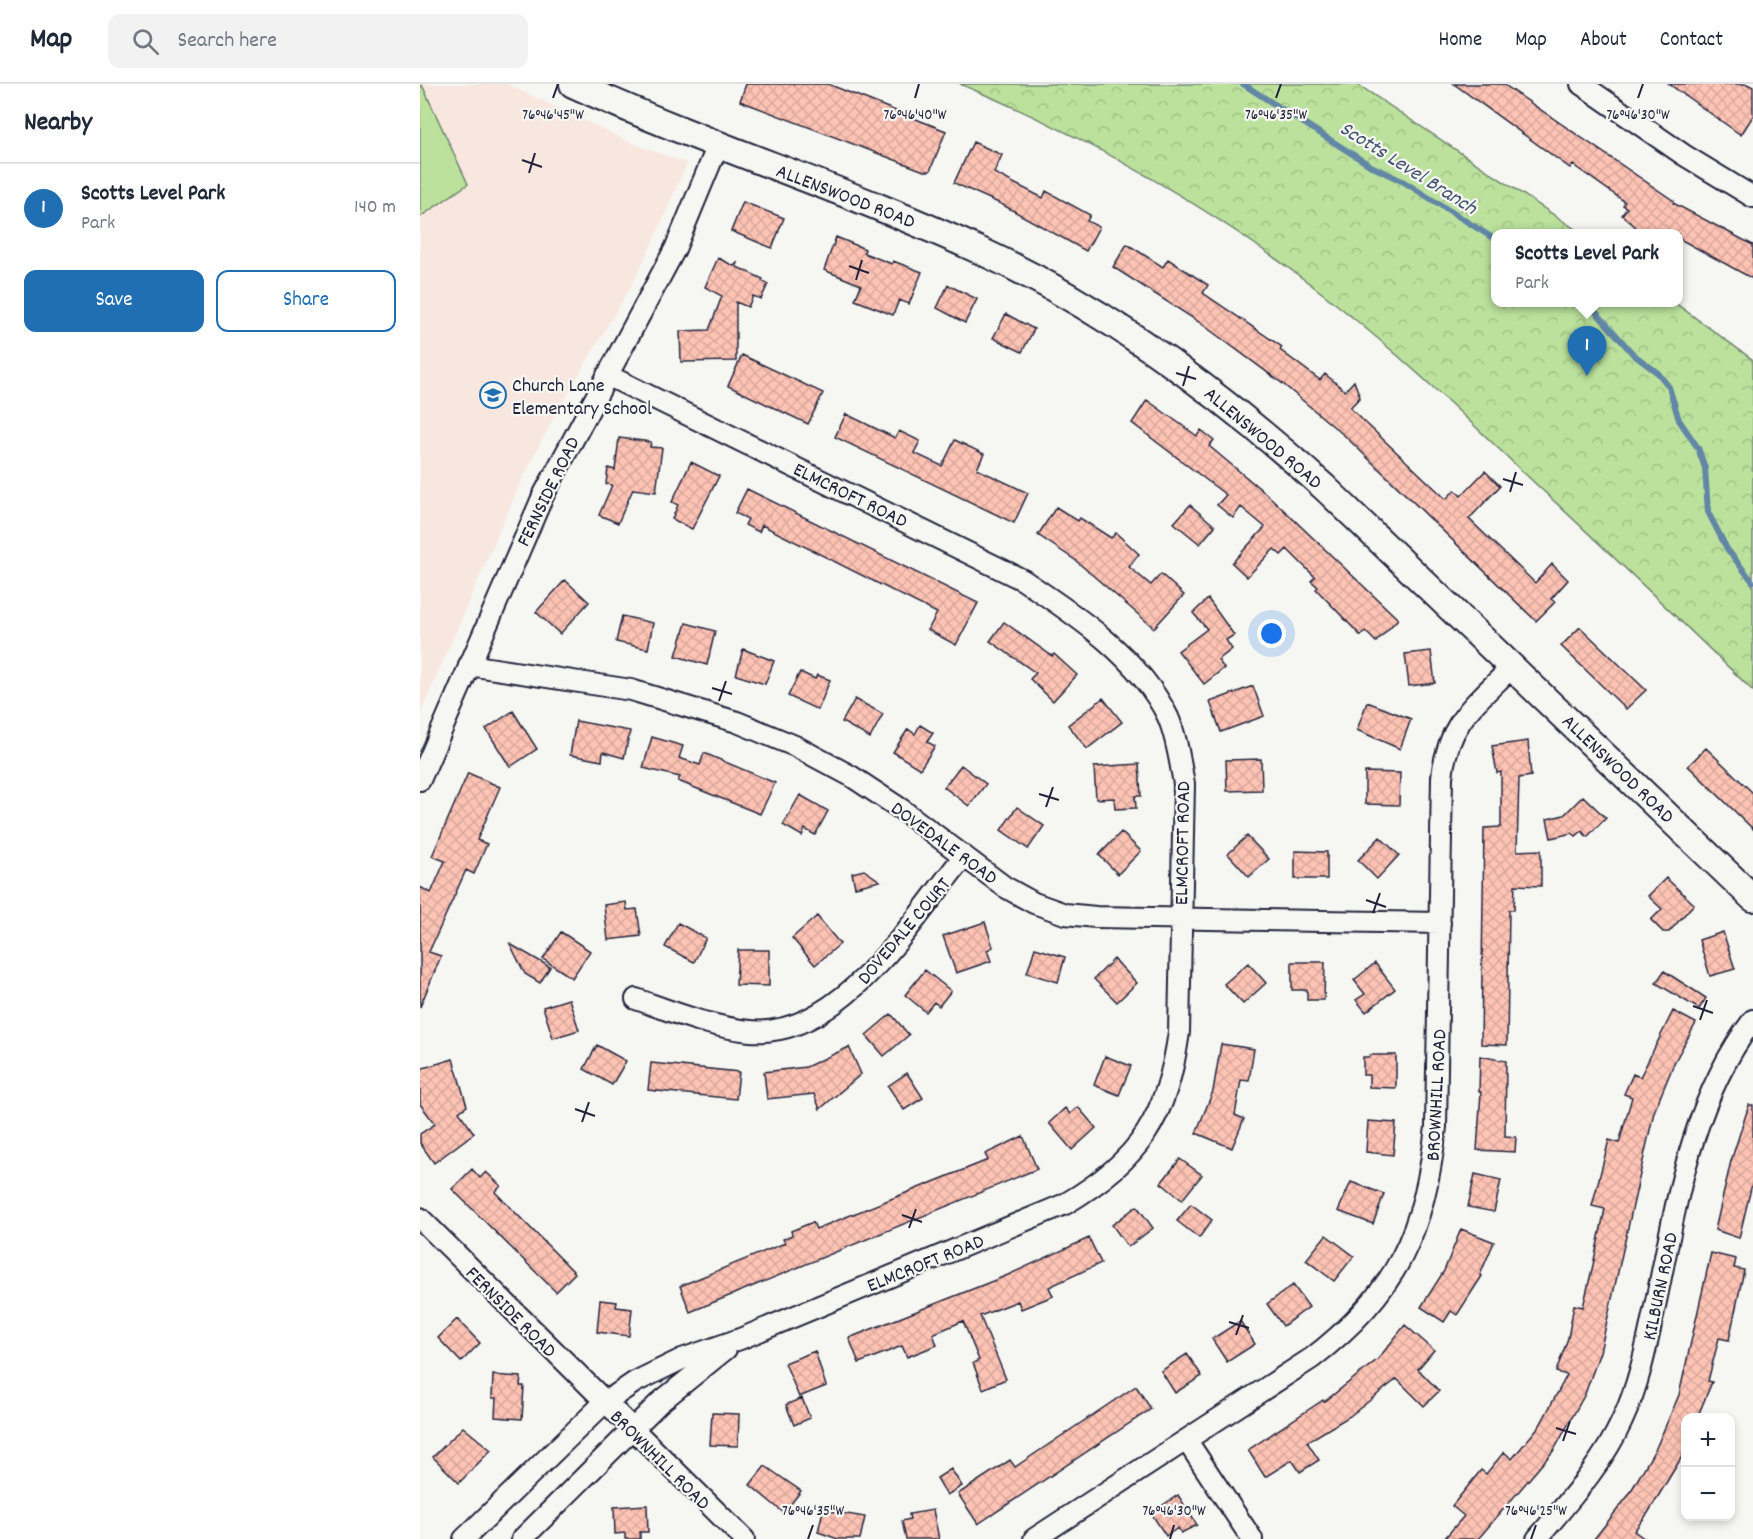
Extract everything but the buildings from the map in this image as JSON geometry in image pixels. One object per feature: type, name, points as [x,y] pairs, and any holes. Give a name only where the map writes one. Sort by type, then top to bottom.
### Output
[{"type":"street","name":"ALLENSWOOD ROAD","points":[[573,84],[645,117],[921,224],[987,254],[1059,291],[1131,336],[1260,429],[1513,666],[1753,898]]},
{"type":"street","points":[[1581,84],[1684,155],[1753,197]]},
{"type":"street","name":"FERNSIDE ROAD","points":[[420,780],[543,496],[675,249],[718,145]]},
{"type":"street","name":"ELMCROFT ROAD","points":[[464,1539],[604,1403],[635,1382],[682,1359],[740,1339],[1065,1204],[1100,1184],[1128,1158],[1150,1129],[1160,1110],[1175,1063],[1179,1032],[1184,784],[1178,748],[1168,718],[1153,692],[1135,669],[1112,646],[1063,607],[1023,580],[989,561],[607,375]]},
{"type":"street","name":"DOVEDALE ROAD","points":[[469,665],[575,679],[631,690],[737,722],[795,746],[851,776],[902,809],[1005,887],[1034,903],[1065,914],[1096,917],[1440,923]]},
{"type":"street","name":"BROWNHILL ROAD","points":[[1034,1539],[1187,1441],[1342,1335],[1366,1311],[1406,1250],[1422,1212],[1431,1172],[1436,1127],[1444,753],[1452,733],[1464,715],[1513,666]]},
{"type":"street","name":"DOVEDALE COURT","points":[[636,999],[696,1020],[751,1031],[774,1030],[801,1023],[849,994],[871,972],[964,856]]},
{"type":"street","name":"KILBURN ROAD","points":[[1537,1539],[1601,1458],[1623,1420],[1650,1329],[1687,1157],[1703,1108],[1722,1066],[1753,1020]]},
{"type":"street","name":"FERNSIDE ROAD","points":[[420,1218],[604,1403]]},
{"type":"street","name":"ELMCROFT ROAD","points":[[522,1539],[633,1429],[693,1375],[740,1339]]},
{"type":"street","name":"BROWNHILL ROAD","points":[[604,1403],[744,1539]]},
{"type":"street","points":[[1187,1441],[1252,1539]]},
{"type":"shaded area","name":"Church Lane Elementary School","points":[[420,84],[507,84],[634,144],[687,163],[632,284],[550,424],[519,486],[420,714]]},
{"type":"green space","points":[[960,84],[1357,84],[1575,229],[1491,229],[1491,307],[1680,307],[1753,360],[1753,691],[1439,393],[1324,295],[1255,244],[1174,192],[1090,145]]},
{"type":"green space","points":[[420,85],[423,87],[468,184],[420,217]]},
{"type":"waterway","name":"Scotts Level Branch","points":[[1243,84],[1371,166],[1404,182],[1491,237]]},
{"type":"waterway","name":"Scotts Level Branch","points":[[1591,307],[1634,355],[1658,373],[1669,387],[1679,420],[1698,448],[1705,468],[1708,512],[1727,549],[1753,582]]},
{"type":"place","name":"Scotts Level Park","points":[[1587,376]]},
{"type":"place","name":"Church Lane Elementary School","points":[[493,395]]}]
